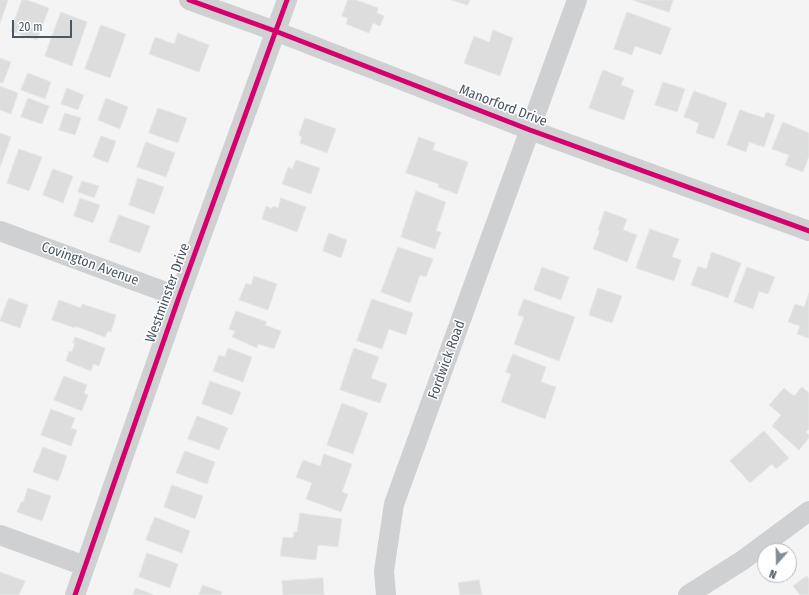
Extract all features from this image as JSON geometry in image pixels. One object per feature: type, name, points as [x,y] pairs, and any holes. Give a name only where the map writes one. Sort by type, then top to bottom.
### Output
[{"type":"street","name":"Manorford Drive","points":[[189,0],[530,130],[809,231]]},
{"type":"street","name":"Westminster Drive","points":[[75,595],[179,297],[287,0]]},
{"type":"street","name":"Fordwick Road","points":[[386,595],[384,571],[394,504],[577,0]]},
{"type":"street","name":"Covington Avenue","points":[[0,231],[179,297]]},
{"type":"street","points":[[688,595],[742,560],[809,512]]},
{"type":"street","points":[[0,535],[85,566]]},
{"type":"building","points":[[0,0],[8,0],[0,23]]},
{"type":"building","points":[[22,0],[27,0],[49,8],[37,40],[11,31]]},
{"type":"building","points":[[348,0],[356,0],[378,8],[377,13],[384,16],[380,26],[373,23],[369,33],[346,24],[348,18],[342,16]]},
{"type":"building","points":[[452,0],[470,0],[468,5]]},
{"type":"building","points":[[633,0],[673,0],[669,12]]},
{"type":"building","points":[[61,12],[87,22],[72,66],[45,56]]},
{"type":"building","points":[[627,12],[671,28],[661,55],[635,46],[632,55],[614,49]]},
{"type":"building","points":[[101,25],[126,34],[110,78],[85,69]]},
{"type":"building","points":[[493,30],[513,38],[500,76],[464,63],[474,36],[489,42]]},
{"type":"building","points":[[178,33],[209,45],[199,72],[149,54],[155,37],[174,44]]},
{"type":"building","points":[[0,58],[11,62],[3,83],[0,82]]},
{"type":"building","points":[[603,70],[624,78],[621,85],[634,90],[624,120],[589,108]]},
{"type":"building","points":[[28,73],[51,82],[45,99],[21,90]]},
{"type":"building","points":[[663,82],[685,89],[677,112],[655,105]]},
{"type":"building","points":[[0,86],[18,93],[11,114],[0,110]]},
{"type":"building","points":[[67,88],[84,95],[78,110],[61,104]]},
{"type":"building","points":[[694,91],[727,103],[714,139],[696,133],[699,123],[684,117]]},
{"type":"building","points":[[28,98],[49,106],[42,124],[21,117]]},
{"type":"building","points":[[106,98],[128,107],[120,129],[98,120]]},
{"type":"building","points":[[158,108],[187,118],[178,143],[149,133]]},
{"type":"building","points":[[740,110],[764,118],[766,112],[775,115],[764,147],[749,142],[746,152],[727,145]]},
{"type":"building","points":[[65,113],[81,118],[75,135],[59,130]]},
{"type":"building","points":[[305,118],[336,129],[327,153],[300,143],[302,137],[299,135]]},
{"type":"building","points":[[783,122],[809,133],[809,156],[803,172],[785,165],[789,155],[772,149]]},
{"type":"building","points":[[0,133],[11,137],[0,167]]},
{"type":"building","points":[[101,136],[116,141],[108,163],[93,157]]},
{"type":"building","points":[[419,137],[435,143],[433,150],[468,162],[457,194],[438,187],[439,184],[406,173]]},
{"type":"building","points":[[146,142],[175,153],[166,177],[137,167]]},
{"type":"building","points":[[19,149],[42,157],[29,191],[7,183]]},
{"type":"building","points":[[296,160],[320,168],[311,194],[282,184],[288,167],[292,169]]},
{"type":"building","points":[[53,169],[73,176],[63,203],[43,195]]},
{"type":"building","points":[[138,178],[164,187],[154,214],[129,205]]},
{"type":"building","points":[[82,181],[99,186],[94,198],[78,192]]},
{"type":"building","points":[[416,191],[446,202],[436,231],[441,232],[435,249],[401,237]]},
{"type":"building","points":[[80,198],[100,205],[93,223],[74,216]]},
{"type":"building","points":[[281,198],[306,207],[297,232],[262,219],[266,206],[272,209],[273,206],[278,208]]},
{"type":"building","points":[[605,211],[627,219],[623,230],[637,235],[627,262],[593,249]]},
{"type":"building","points":[[119,215],[150,226],[140,253],[109,242]]},
{"type":"building","points":[[650,229],[679,239],[672,257],[681,260],[674,281],[636,268]]},
{"type":"building","points":[[329,233],[347,240],[341,258],[323,251]]},
{"type":"building","points":[[398,247],[433,259],[426,277],[420,275],[410,303],[381,292]]},
{"type":"building","points":[[712,252],[741,263],[728,298],[691,285],[698,266],[706,269]]},
{"type":"building","points":[[542,267],[569,277],[561,300],[534,290]]},
{"type":"building","points":[[747,267],[775,277],[768,294],[759,291],[753,309],[734,302]]},
{"type":"building","points":[[254,276],[277,284],[268,310],[239,300],[246,283],[251,285]]},
{"type":"building","points":[[598,288],[622,296],[612,323],[589,315]]},
{"type":"building","points":[[809,293],[809,338],[797,334],[800,326],[788,322],[795,304],[804,307]]},
{"type":"building","points":[[9,298],[28,305],[20,328],[0,321]]},
{"type":"building","points":[[372,299],[413,313],[406,335],[389,329],[382,349],[357,341]]},
{"type":"building","points":[[524,299],[575,317],[559,361],[514,344],[524,317],[518,315]]},
{"type":"building","points":[[59,300],[81,308],[82,304],[116,315],[111,332],[108,331],[105,337],[75,326],[75,328],[52,320]]},
{"type":"building","points":[[236,311],[267,322],[265,325],[281,331],[274,349],[258,344],[257,348],[232,337],[235,331],[229,329]]},
{"type":"building","points":[[75,337],[105,348],[99,366],[93,364],[91,371],[66,361],[69,351],[72,352]]},
{"type":"building","points":[[228,348],[252,357],[243,382],[213,371],[219,355],[225,357]]},
{"type":"building","points":[[354,348],[379,357],[371,378],[387,384],[380,403],[340,390]]},
{"type":"building","points":[[513,354],[546,367],[541,382],[556,387],[545,419],[501,402],[511,374],[506,372]]},
{"type":"building","points":[[64,376],[87,385],[84,393],[88,395],[82,411],[54,400]]},
{"type":"building","points":[[210,381],[241,392],[232,415],[202,404]]},
{"type":"building","points":[[802,387],[809,393],[809,429],[806,432],[809,435],[809,438],[799,450],[772,426],[781,415],[769,405],[784,388],[794,396]]},
{"type":"building","points":[[342,403],[368,413],[353,454],[327,445]]},
{"type":"building","points":[[51,409],[75,418],[71,428],[77,430],[71,446],[41,435]]},
{"type":"building","points":[[197,416],[228,428],[219,450],[188,439]]},
{"type":"building","points":[[764,431],[789,458],[776,469],[772,464],[750,483],[730,461]]},
{"type":"building","points":[[43,447],[67,456],[58,481],[33,472]]},
{"type":"building","points":[[185,451],[215,462],[207,484],[176,473]]},
{"type":"building","points":[[324,454],[352,464],[342,492],[348,494],[341,512],[306,499],[312,483],[296,477],[303,460],[320,466]]},
{"type":"building","points":[[172,485],[203,496],[195,519],[164,507]]},
{"type":"building","points":[[28,488],[51,496],[42,521],[17,512],[21,502],[23,502]]},
{"type":"building","points":[[300,513],[342,519],[338,547],[318,545],[316,560],[280,556],[283,537],[293,538],[294,532],[297,532]]},
{"type":"building","points":[[155,517],[190,531],[182,553],[146,540]]},
{"type":"building","points":[[147,553],[178,564],[170,588],[139,577]]},
{"type":"building","points":[[0,572],[25,581],[19,595],[0,595]]},
{"type":"building","points":[[807,576],[809,579],[809,595],[800,595],[793,586]]},
{"type":"building","points":[[323,578],[324,595],[283,595],[282,581]]},
{"type":"building","points":[[479,580],[482,595],[460,595],[458,583]]},
{"type":"building","points":[[203,585],[222,592],[221,595],[199,595]]},
{"type":"building","points":[[136,588],[154,595],[133,595]]},
{"type":"cycle path","points":[[189,0],[275,31],[530,130],[809,231]]},
{"type":"cycle path","points":[[75,595],[179,297],[287,0]]}]
